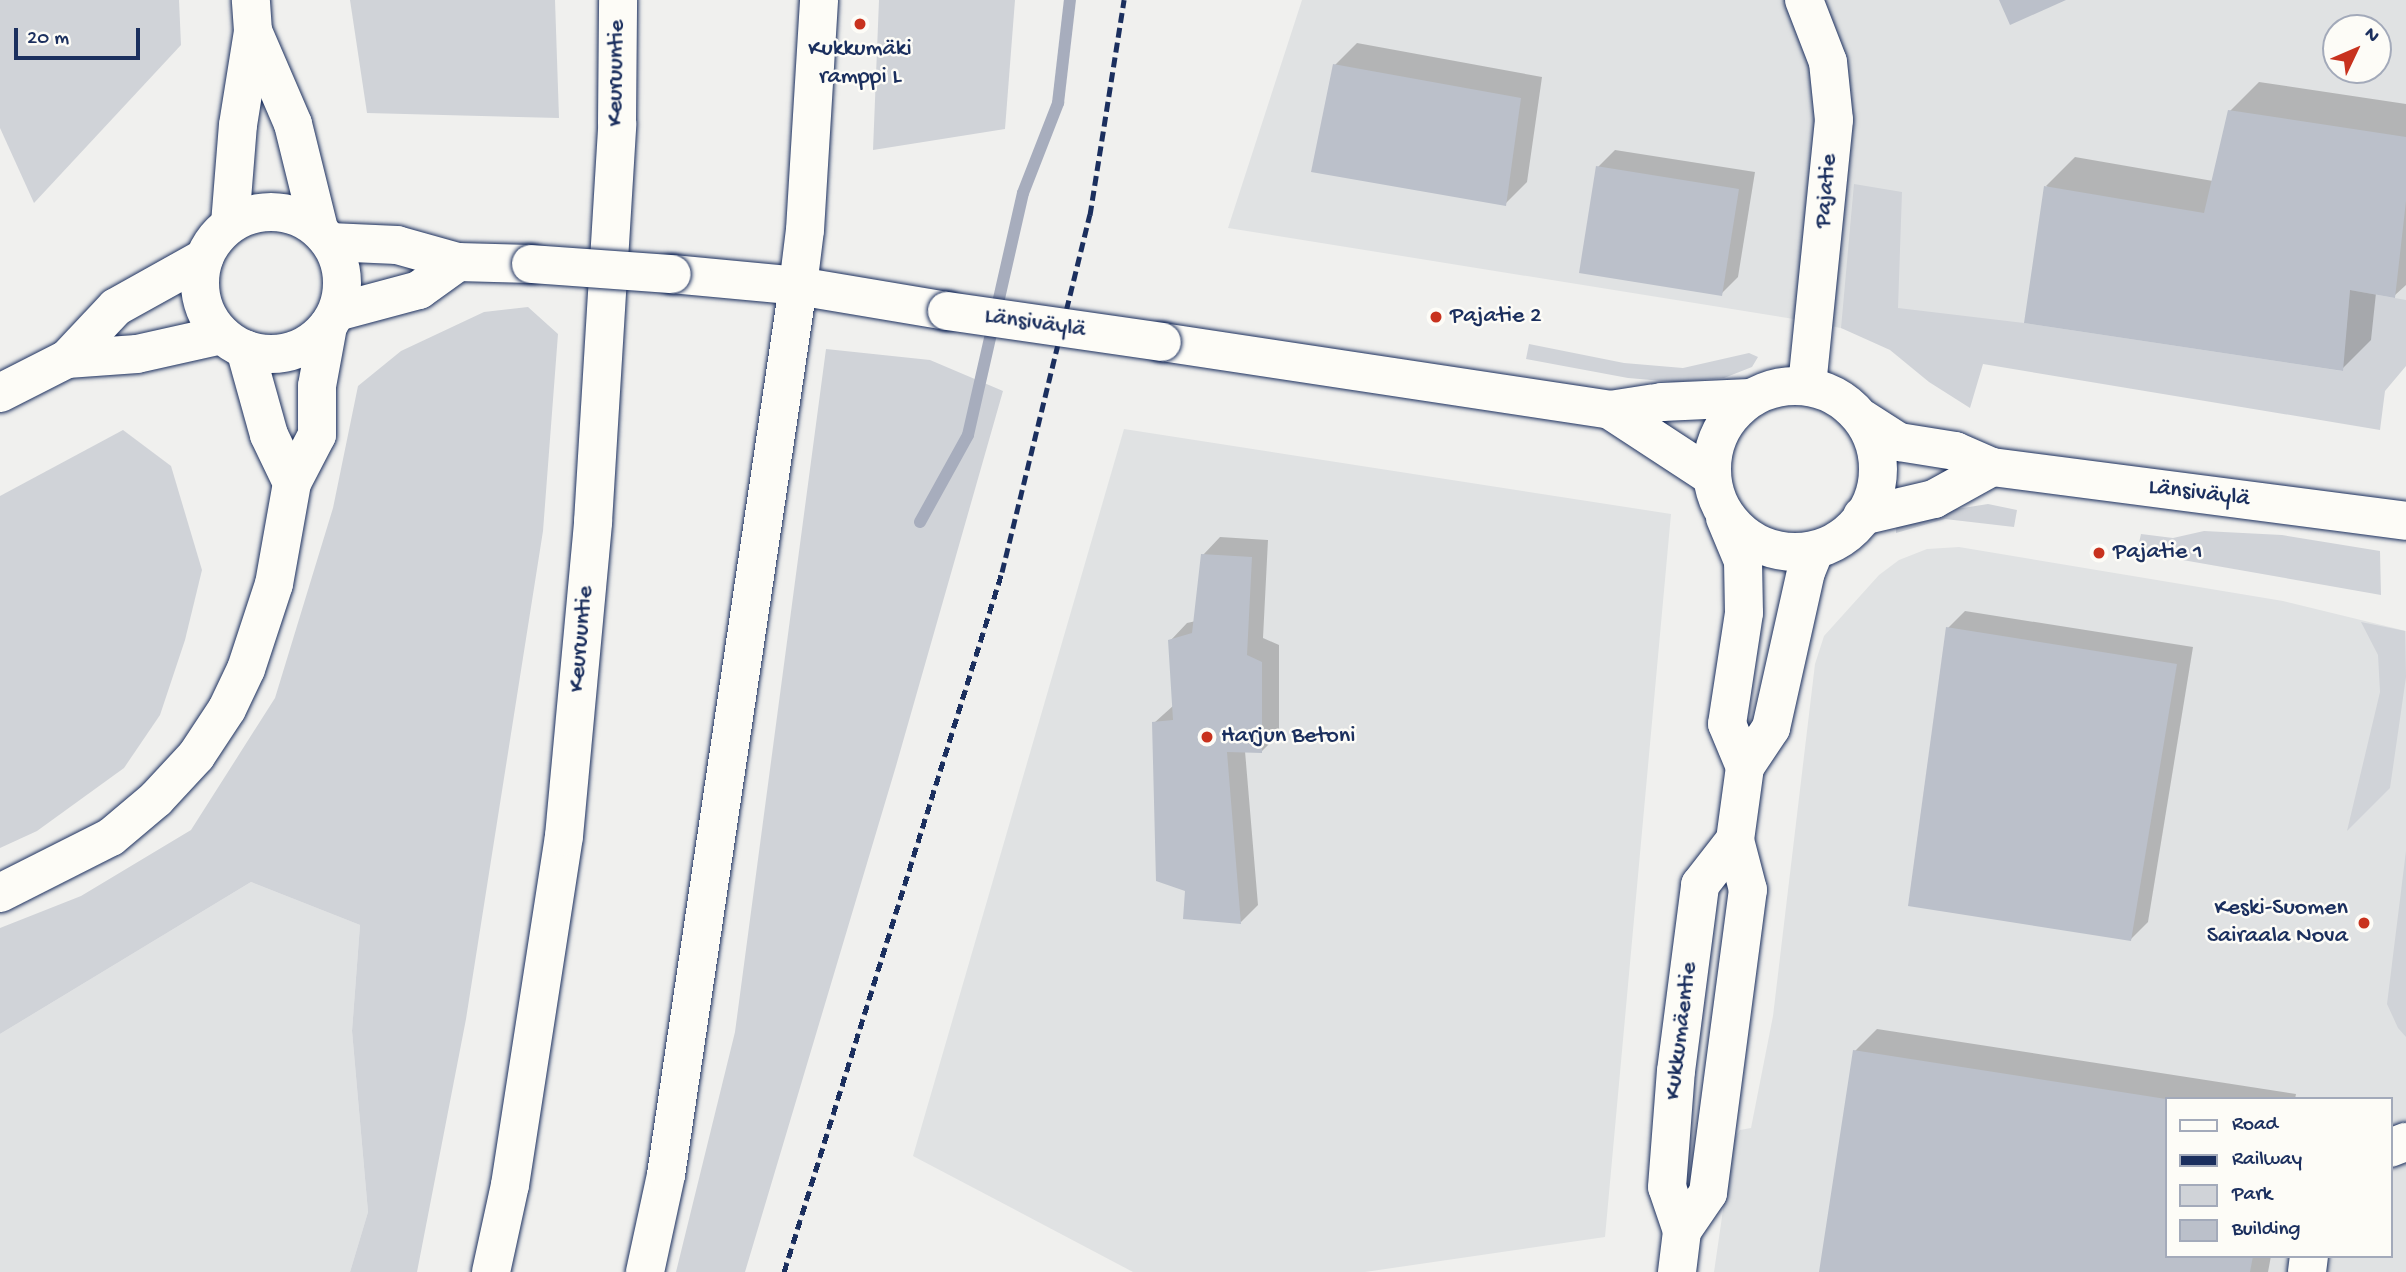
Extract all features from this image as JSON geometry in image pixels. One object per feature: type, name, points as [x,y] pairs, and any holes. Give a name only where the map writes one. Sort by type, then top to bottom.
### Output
[{"type":"main road","name":"Keuruuntie","points":[[491,1272],[510,1185],[564,836],[593,522],[617,124],[618,0]]},
{"type":"main road","points":[[645,1272],[666,1175],[798,286],[805,230],[819,0]]},
{"type":"main road","name":"Pajatie","points":[[1804,0],[1828,62],[1834,120],[1807,386]]},
{"type":"main road","points":[[230,224],[252,16]]},
{"type":"main road","points":[[0,893],[111,837],[156,799],[196,756],[227,709],[246,669],[274,584],[292,482],[317,435],[317,386],[343,276],[339,258],[324,235],[293,124],[252,16]]},
{"type":"main road","points":[[292,482],[270,435],[234,342],[209,318],[202,299],[200,278],[204,258],[215,239],[230,224],[252,214],[276,211],[299,216],[324,235]]},
{"type":"main road","name":"Länsiväylä","points":[[324,235],[397,245],[458,262],[531,264],[798,286],[947,311],[1609,410],[1662,402],[1750,398]]},
{"type":"main road","points":[[0,393],[67,359],[116,307],[204,258]]},
{"type":"main road","points":[[67,359],[234,342],[281,354],[299,349],[333,319],[419,290],[458,262]]},
{"type":"main road","points":[[1725,518],[1754,543],[1781,552],[1814,552],[1839,540],[1862,516],[1878,480],[1878,452],[1863,419],[1838,397],[1807,386],[1783,386],[1750,398],[1726,419],[1715,445],[1712,476],[1725,518],[1743,561],[1744,612],[1727,724],[1745,767]]},
{"type":"main road","name":"Länsiväylä","points":[[1609,410],[1712,476]]},
{"type":"main road","name":"Länsiväylä","points":[[1863,419],[1899,442],[1955,452],[1992,467],[2406,522]]},
{"type":"main road","points":[[1862,516],[1934,499],[1992,467]]},
{"type":"main road","name":"Kukkumäentie","points":[[1677,1272],[1682,1231],[1708,1192],[1732,1020],[1748,891],[1735,839],[1745,767],[1771,728],[1800,596],[1814,552]]},
{"type":"shaded area","points":[[1302,0],[2406,0],[2406,365],[2352,386],[1919,343],[1794,319],[1228,228]]},
{"type":"shaded area","name":"Harjun Betoni","points":[[1124,429],[1671,514],[1605,1237],[1365,1272],[1133,1272],[913,1156]]},
{"type":"shaded area","points":[[1959,547],[2283,601],[2406,631],[2406,1272],[1714,1272],[1733,1141],[1740,1130],[1751,1128],[1773,1016],[1815,664],[1824,636],[1879,575],[1899,560],[1927,549]]},
{"type":"shaded area","points":[[251,882],[360,925],[352,1031],[368,1212],[350,1272],[0,1272],[0,1034]]},
{"type":"green space","points":[[0,0],[179,0],[181,45],[34,203],[0,128]]},
{"type":"green space","points":[[350,0],[555,0],[559,118],[367,113]]},
{"type":"green space","points":[[879,0],[1015,0],[1005,129],[873,150]]},
{"type":"green space","points":[[1854,184],[1902,192],[1898,308],[2024,323],[2342,371],[2350,290],[2406,300],[2406,366],[2385,391],[2380,430],[1983,364],[1970,408],[1929,382],[1890,350],[1841,328]]},
{"type":"green space","points":[[528,307],[558,334],[543,531],[466,1019],[417,1272],[350,1272],[368,1212],[352,1031],[360,925],[251,882],[0,1034],[0,928],[81,896],[191,830],[275,698],[333,508],[358,386],[401,351],[484,312]]},
{"type":"green space","points":[[1529,344],[1624,363],[1683,368],[1749,353],[1758,357],[1752,367],[1724,378],[1675,382],[1628,378],[1526,359]]},
{"type":"green space","points":[[826,349],[930,360],[1003,391],[896,766],[745,1272],[676,1272],[735,1032]]},
{"type":"green space","points":[[123,430],[171,466],[202,570],[185,640],[160,715],[124,768],[37,831],[0,848],[0,496]]},
{"type":"green space","points":[[1988,504],[2017,510],[2014,527],[1945,519],[1896,533],[1896,527],[1944,511]]},
{"type":"green space","points":[[2204,531],[2282,535],[2380,551],[2381,595],[2137,552],[2141,534],[2173,538]]},
{"type":"green space","points":[[2361,622],[2405,631],[2406,677],[2390,788],[2347,831],[2380,692],[2378,655]]},
{"type":"green space","points":[[2406,851],[2406,1037],[2398,1028],[2387,1004]]},
{"type":"building","points":[[1999,0],[2066,0],[2010,25]]},
{"type":"building","points":[[1333,64],[1521,98],[1506,206],[1311,172]]},
{"type":"building","points":[[2228,110],[2406,137],[2406,201],[2395,298],[2350,290],[2343,371],[2024,323],[2044,186],[2204,213]]},
{"type":"building","points":[[1596,166],[1739,189],[1722,296],[1579,273]]},
{"type":"building","name":"Harjun Betoni","points":[[1201,554],[1252,557],[1247,655],[1262,662],[1262,753],[1227,752],[1241,924],[1183,919],[1185,891],[1156,881],[1152,722],[1173,720],[1168,640],[1192,633]]},
{"type":"building","points":[[1946,627],[2177,664],[2131,941],[1908,906]]},
{"type":"building","points":[[1853,1050],[2164,1099],[2164,1258],[2253,1258],[2250,1272],[1819,1272]]},
{"type":"waterway","points":[[920,522],[968,435],[1023,193],[1058,103],[1070,0]]},
{"type":"railway","points":[[784,1272],[1002,572],[1090,215],[1124,0]]},
{"type":"place","name":"Kukkumäki ramppi L","points":[[860,24]]},
{"type":"place","name":"Pajatie 2","points":[[1436,317]]},
{"type":"place","name":"Pajatie 1","points":[[2099,553]]},
{"type":"place","name":"Harjun Betoni","points":[[1207,737]]},
{"type":"place","name":"Keski-Suomen Sairaala Nova","points":[[2364,923]]}]
